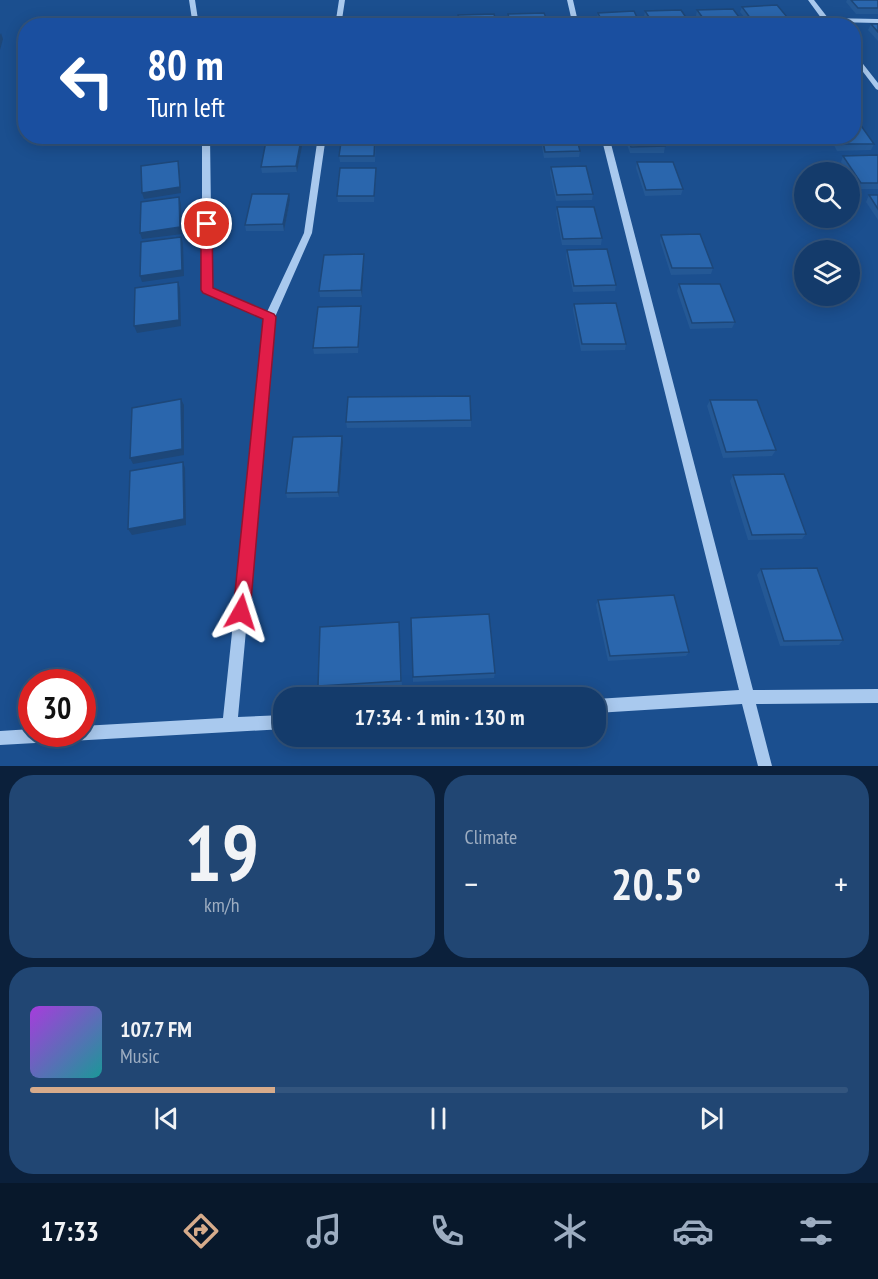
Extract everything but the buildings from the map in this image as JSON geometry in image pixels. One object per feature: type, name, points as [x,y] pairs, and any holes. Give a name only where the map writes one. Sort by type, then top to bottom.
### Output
[{"type":"street","points":[[192,0],[195,18]]},
{"type":"street","points":[[339,18],[342,0]]},
{"type":"street","points":[[570,0],[574,18]]},
{"type":"street","points":[[811,0],[824,18]]},
{"type":"street","points":[[861,22],[878,21]]},
{"type":"street","points":[[861,65],[878,88]]},
{"type":"street","points":[[206,144],[207,290],[270,317]]},
{"type":"street","points":[[230,725],[270,317],[308,233],[321,144]]},
{"type":"street","points":[[607,144],[765,766]]},
{"type":"street","points":[[606,705],[748,697],[878,696]]},
{"type":"street","points":[[96,733],[273,723]]},
{"type":"street","points":[[0,738],[18,737]]},
{"type":"route","points":[[207,224],[207,290],[270,317],[241,612]]}]
